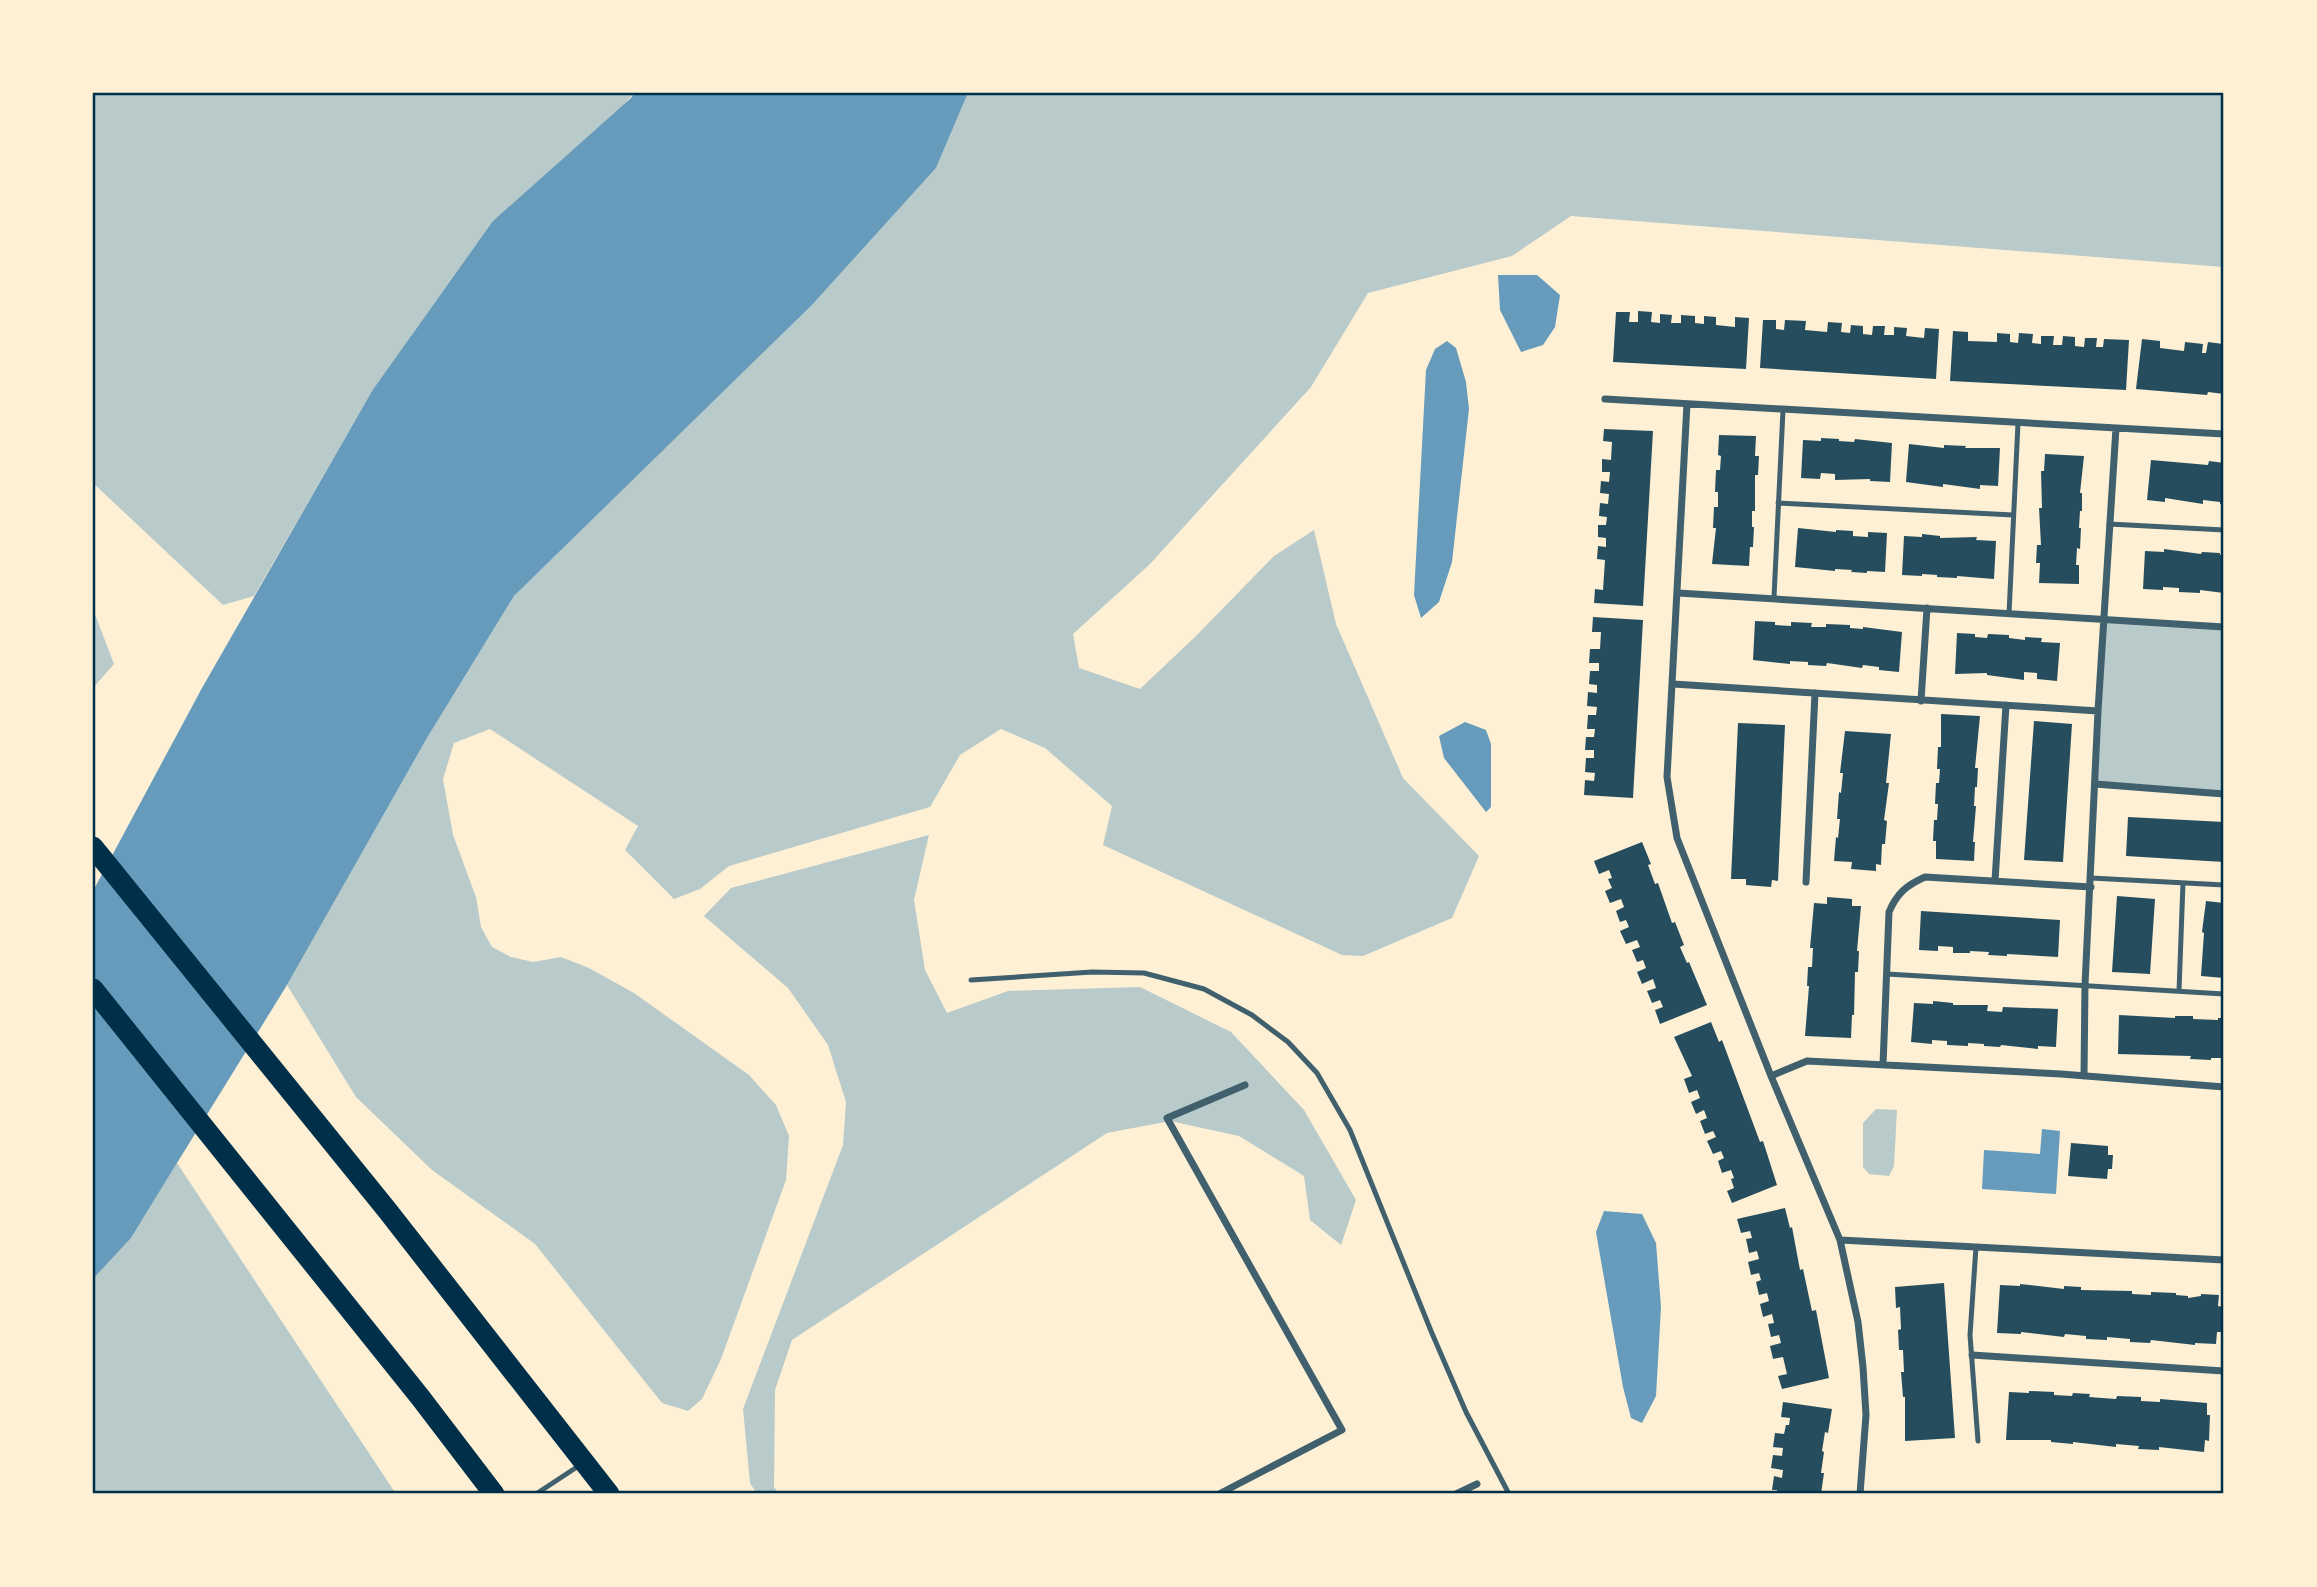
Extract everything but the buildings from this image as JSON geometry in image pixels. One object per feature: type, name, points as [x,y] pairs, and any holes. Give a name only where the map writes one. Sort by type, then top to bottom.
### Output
[{"type":"highway","points":[[93,847],[387,1210],[609,1494]]},
{"type":"highway","points":[[93,989],[420,1397],[494,1494]]},
{"type":"street","points":[[1605,399],[2224,434]]},
{"type":"street","points":[[1687,404],[1667,777],[1677,838],[1771,1076],[1840,1240],[1858,1322],[1863,1367],[1866,1415],[1860,1494]]},
{"type":"street","points":[[2084,1076],[2085,985],[2098,711],[2116,428]]},
{"type":"street","points":[[1678,593],[2224,627]]},
{"type":"street","points":[[1921,701],[1927,608]]},
{"type":"street","points":[[1673,684],[2098,711]]},
{"type":"street","points":[[1806,882],[1815,693]]},
{"type":"street","points":[[1995,881],[2006,705]]},
{"type":"street","points":[[2095,784],[2224,794]]},
{"type":"street","points":[[1883,1065],[1889,912],[1895,898],[1909,884],[1925,877],[2091,887]]},
{"type":"street","points":[[1771,1076],[1807,1061],[2084,1076],[2224,1087]]},
{"type":"street","points":[[1219,1494],[1342,1430],[1167,1118],[1245,1085]]},
{"type":"street","points":[[1840,1240],[2224,1260]]},
{"type":"street","points":[[1972,1354],[2224,1371]]},
{"type":"street","points":[[1456,1494],[1477,1484]]},
{"type":"lane","points":[[1774,597],[1783,410]]},
{"type":"lane","points":[[2009,614],[2018,423]]},
{"type":"lane","points":[[1778,503],[2014,515]]},
{"type":"lane","points":[[2109,524],[2224,530]]},
{"type":"lane","points":[[2091,878],[2224,885]]},
{"type":"lane","points":[[2179,991],[2183,883]]},
{"type":"lane","points":[[971,980],[1092,972],[1144,973],[1204,989],[1252,1015],[1288,1042],[1317,1073],[1350,1130],[1466,1412],[1509,1494]]},
{"type":"lane","points":[[1887,974],[2224,994]]},
{"type":"lane","points":[[1976,1247],[1970,1335],[1978,1441]]},
{"type":"lane","points":[[536,1494],[584,1462]]},
{"type":"shaded area","points":[[93,93],[634,93],[372,391],[254,596],[223,605],[93,483]]},
{"type":"shaded area","points":[[968,93],[2224,93],[2224,267],[1571,216],[1512,256],[1368,293],[1311,387],[1150,564],[1073,634],[1079,668],[1140,689],[1274,556],[1314,530],[1336,624],[1403,778],[1479,856],[1452,918],[1363,956],[1342,955],[1103,845],[1112,806],[1045,748],[1001,729],[960,755],[930,807],[729,866],[700,889],[674,899],[625,850],[638,826],[490,729],[454,743],[443,779],[453,835],[476,897],[481,927],[492,947],[511,957],[533,962],[561,957],[589,968],[634,993],[749,1075],[776,1105],[789,1136],[786,1180],[721,1359],[702,1399],[688,1411],[662,1403],[535,1244],[432,1170],[356,1097],[287,985],[427,738],[514,596],[812,305],[936,168]]},
{"type":"shaded area","points":[[93,609],[114,664],[93,688]]},
{"type":"shaded area","points":[[2103,619],[2224,627],[2224,794],[2095,784]]},
{"type":"shaded area","points":[[929,835],[914,900],[925,970],[947,1013],[1008,991],[1140,987],[1231,1032],[1304,1110],[1356,1200],[1341,1245],[1310,1220],[1304,1176],[1239,1136],[1170,1121],[1107,1133],[792,1340],[775,1390],[774,1487],[779,1494],[757,1494],[750,1483],[743,1409],[843,1145],[846,1102],[828,1045],[788,988],[704,916],[731,888]]},
{"type":"shaded area","points":[[1876,1109],[1897,1110],[1894,1166],[1889,1176],[1869,1174],[1863,1167],[1863,1123]]},
{"type":"shaded area","points":[[177,1163],[396,1494],[93,1494],[93,1279],[131,1238]]},
{"type":"water","points":[[634,93],[968,93],[936,168],[812,305],[514,596],[427,738],[287,985],[131,1238],[93,1279],[93,891],[202,688],[372,391],[493,221]]},
{"type":"water","points":[[1498,275],[1537,275],[1560,295],[1555,327],[1543,345],[1521,352],[1500,310]]},
{"type":"water","points":[[1447,341],[1456,348],[1466,382],[1469,409],[1452,562],[1439,602],[1421,618],[1414,595],[1426,370],[1435,349]]},
{"type":"water","points":[[1465,722],[1486,730],[1491,744],[1491,807],[1486,812],[1444,758],[1439,736]]},
{"type":"water","points":[[2042,1129],[2060,1131],[2056,1194],[1982,1189],[1984,1150],[2040,1154]]},
{"type":"water","points":[[1604,1211],[1642,1214],[1656,1243],[1661,1307],[1656,1396],[1642,1423],[1631,1418],[1623,1387],[1596,1232]]}]
